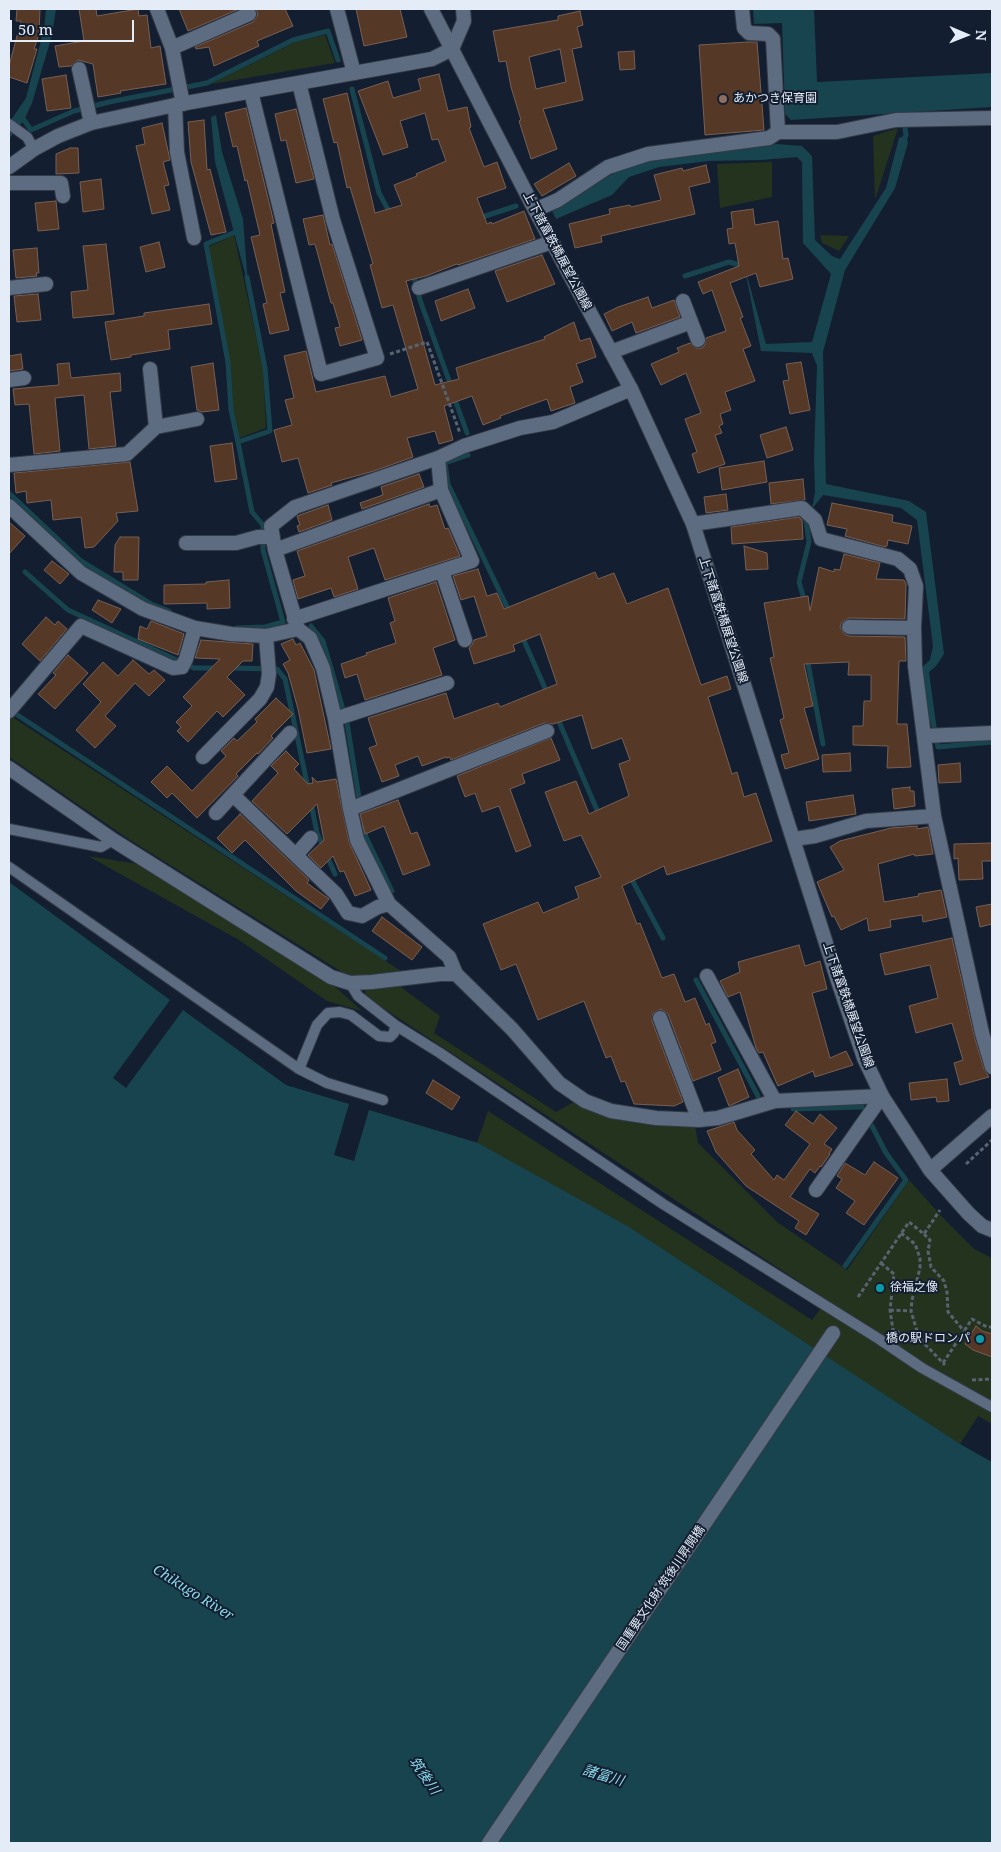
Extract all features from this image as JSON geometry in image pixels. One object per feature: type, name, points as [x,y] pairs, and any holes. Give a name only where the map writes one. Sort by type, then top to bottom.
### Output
[{"type":"street","points":[[157,9],[172,48],[180,96],[176,152],[194,238]]},
{"type":"street","points":[[337,9],[354,73]]},
{"type":"street","name":"上下諸富鉄橋展望公園線","points":[[431,9],[535,210],[631,389],[693,524],[864,1058],[882,1096],[930,1170],[968,1213],[982,1226],[992,1230]]},
{"type":"street","points":[[9,167],[34,149],[58,136],[89,112],[180,96],[251,92],[432,59],[452,49],[464,21],[463,9]]},
{"type":"street","points":[[742,9],[744,28],[749,33],[768,34],[774,39],[778,132]]},
{"type":"street","points":[[172,48],[248,14]]},
{"type":"street","points":[[79,69],[89,112]]},
{"type":"street","points":[[251,92],[321,374],[377,358],[333,220],[299,83]]},
{"type":"street","points":[[535,210],[558,200],[608,168],[623,161],[648,154],[769,138],[778,132],[837,132],[896,120],[992,118]]},
{"type":"street","points":[[9,183],[61,183],[63,196]]},
{"type":"street","points":[[419,288],[552,242]]},
{"type":"street","points":[[9,288],[46,284]]},
{"type":"street","points":[[683,301],[698,340]]},
{"type":"street","points":[[611,352],[691,322]]},
{"type":"street","points":[[150,369],[156,427]]},
{"type":"street","points":[[9,380],[24,378]]},
{"type":"street","points":[[631,389],[553,422],[520,428],[464,446],[438,458],[295,507],[271,526],[268,541],[296,624],[310,638],[323,668],[357,840],[389,904],[449,957],[456,974],[512,1029],[559,1083],[584,1101],[611,1111],[656,1118],[699,1120],[718,1118],[775,1101],[882,1096]]},
{"type":"street","points":[[9,466],[127,454],[156,427],[196,419]]},
{"type":"street","points":[[9,506],[81,572],[143,609],[195,628],[231,634],[266,636],[472,561],[441,490],[438,458]]},
{"type":"street","points":[[186,543],[268,541],[441,490]]},
{"type":"street","points":[[693,524],[802,508],[816,520],[821,539],[898,559],[910,569],[916,586],[915,666],[934,816],[982,1033],[992,1067]]},
{"type":"street","points":[[442,571],[465,640]]},
{"type":"street","points":[[9,711],[81,626],[173,668],[184,663],[195,628]]},
{"type":"street","points":[[849,627],[914,628]]},
{"type":"street","points":[[203,757],[260,699],[267,687],[269,668],[266,636]]},
{"type":"street","points":[[334,719],[447,683]]},
{"type":"street","points":[[350,809],[547,731]]},
{"type":"street","points":[[216,813],[290,733]]},
{"type":"street","points":[[924,736],[992,733]]},
{"type":"street","points":[[9,768],[113,840],[331,977],[350,983],[456,974]]},
{"type":"street","points":[[233,795],[336,894],[348,913],[362,916],[378,907],[389,904]]},
{"type":"street","points":[[794,839],[815,836],[866,821],[934,816]]},
{"type":"street","points":[[296,855],[311,838]]},
{"type":"street","points":[[707,976],[775,1101]]},
{"type":"street","points":[[660,1018],[699,1120]]},
{"type":"street","points":[[816,1190],[882,1096]]},
{"type":"street","points":[[930,1170],[992,1116]]},
{"type":"street","name":"国重要文化財 筑後川昇開橋","points":[[489,1843],[833,1333]]},
{"type":"lane","points":[[9,124],[27,137],[34,149]]},
{"type":"lane","points":[[9,829],[101,847],[113,840]]},
{"type":"lane","points":[[9,867],[299,1069],[327,1083],[383,1100]]},
{"type":"lane","points":[[350,983],[358,996],[395,1025],[440,1053],[663,1204],[922,1368],[992,1407]]},
{"type":"lane","points":[[299,1069],[317,1025],[328,1013],[340,1012],[351,1015],[379,1036],[390,1037],[394,1033],[395,1025]]},
{"type":"path","points":[[377,358],[427,342],[464,446]]},
{"type":"path","points":[[966,1164],[992,1140]]},
{"type":"path","points":[[924,1234],[940,1210]]},
{"type":"path","points":[[858,1297],[909,1222],[930,1240],[929,1262],[931,1267],[944,1281],[947,1292],[948,1312],[964,1331]]},
{"type":"path","points":[[901,1233],[915,1244],[920,1258],[920,1268],[911,1311],[919,1338],[948,1367]]},
{"type":"path","points":[[881,1263],[894,1274],[890,1310],[893,1330],[897,1330],[903,1342]]},
{"type":"path","points":[[890,1310],[911,1311]]},
{"type":"path","points":[[944,1363],[972,1319],[986,1327],[992,1327]]},
{"type":"path","points":[[968,1378],[974,1380],[992,1379]]},
{"type":"shaded area","points":[[325,35],[335,63],[211,84],[295,42]]},
{"type":"shaded area","points":[[898,128],[875,200],[873,136]]},
{"type":"shaded area","points":[[772,162],[772,197],[720,208],[717,164]]},
{"type":"shaded area","points":[[234,235],[263,368],[266,428],[239,438],[233,412],[229,358],[208,247]]},
{"type":"shaded area","points":[[820,235],[849,236],[839,251],[822,243]]},
{"type":"shaded area","points":[[9,715],[401,971],[398,985],[440,1016],[434,1033],[556,1112],[574,1102],[635,1123],[695,1125],[698,1143],[777,1222],[847,1270],[909,1180],[974,1249],[992,1258],[992,1424],[978,1416],[960,1444],[588,1245],[369,1110],[477,1143],[488,1111],[812,1320],[827,1300],[365,996],[366,987],[130,840],[9,757]]},
{"type":"shaded area","points":[[88,856],[138,864],[330,982],[362,1011],[327,1001],[239,940]]},
{"type":"water","points":[[46,9],[56,9],[52,35],[32,103],[24,120],[9,139],[9,123],[26,98],[44,29]]},
{"type":"water","points":[[753,9],[814,9],[817,82],[992,73],[992,107],[791,120],[785,114],[782,23],[754,24]]},
{"type":"water","points":[[216,115],[222,152],[243,219],[248,284],[215,162],[211,117]]},
{"type":"water","points":[[906,135],[908,143],[895,188],[845,270],[823,352],[826,484],[909,501],[926,512],[944,654],[936,666],[929,672],[936,724],[929,722],[921,668],[930,660],[933,646],[917,520],[901,508],[823,495],[812,509],[815,492],[814,457],[817,366],[812,353],[761,351],[744,265],[766,344],[812,342],[831,274],[803,243],[802,162],[797,157],[709,161],[659,167],[629,177],[612,195],[556,219],[552,211],[614,173],[646,161],[777,144],[802,146],[812,156],[815,240],[832,256],[840,259],[886,188],[899,138]]},
{"type":"water","points":[[9,882],[170,1000],[113,1078],[126,1088],[183,1010],[286,1085],[349,1104],[334,1155],[354,1161],[369,1110],[478,1143],[629,1227],[960,1444],[992,1462],[992,1843],[9,1843]]},
{"type":"building","points":[[17,9],[40,9],[39,34],[34,49],[37,49],[27,83],[9,77],[9,66],[21,21],[16,21]]},
{"type":"building","points":[[79,9],[96,9],[97,16],[138,9],[139,16],[147,15],[151,48],[160,46],[166,84],[120,91],[121,93],[98,97],[93,64],[78,60],[71,66],[59,67],[55,46],[84,41]]},
{"type":"building","points":[[179,9],[239,9],[188,31]]},
{"type":"building","points":[[256,9],[285,9],[293,26],[257,41],[259,46],[214,66],[209,47],[196,49],[195,47],[253,22],[258,15]]},
{"type":"building","points":[[356,9],[400,9],[407,37],[364,46]]},
{"type":"building","points":[[580,11],[583,25],[577,27],[582,47],[572,49],[583,100],[543,109],[557,149],[531,159],[519,121],[521,120],[511,87],[506,61],[499,62],[493,31],[558,20],[558,16]],"holes":[[[560,49],[566,82],[536,89],[529,57]]]},
{"type":"building","points":[[757,42],[764,130],[705,135],[699,45]]},
{"type":"building","points":[[634,51],[635,69],[620,70],[618,52]]},
{"type":"building","points":[[439,74],[448,111],[467,107],[471,127],[469,128],[484,167],[497,162],[506,188],[477,198],[487,224],[491,222],[492,224],[524,211],[535,239],[406,281],[435,385],[459,379],[456,368],[545,339],[544,337],[574,322],[580,341],[590,338],[596,357],[576,364],[583,382],[570,387],[575,403],[551,411],[547,399],[500,416],[501,418],[483,425],[472,396],[444,406],[453,440],[439,444],[435,431],[407,438],[413,457],[374,471],[331,483],[332,485],[308,493],[298,458],[282,462],[274,430],[292,425],[285,400],[294,398],[284,356],[306,351],[316,392],[385,376],[391,397],[418,389],[393,305],[382,308],[370,265],[373,264],[350,187],[347,188],[337,142],[334,143],[323,99],[347,93],[375,213],[402,205],[394,185],[446,161],[438,139],[432,140],[425,113],[400,121],[408,147],[383,155],[358,91],[388,81],[393,98],[421,90],[418,79]]},
{"type":"building","points":[[66,75],[71,108],[47,111],[42,79]]},
{"type":"building","points":[[246,108],[274,223],[271,224],[285,292],[280,293],[289,330],[270,334],[263,304],[267,303],[251,237],[260,235],[247,180],[245,181],[237,146],[233,147],[225,113]]},
{"type":"building","points":[[296,109],[314,179],[296,183],[286,140],[281,141],[275,114]]},
{"type":"building","points":[[204,120],[207,170],[210,169],[226,232],[211,235],[191,162],[188,122]]},
{"type":"building","points":[[162,123],[170,160],[163,162],[169,185],[164,186],[170,210],[152,214],[136,146],[145,144],[142,128]]},
{"type":"building","points":[[70,148],[78,148],[79,173],[56,174],[56,154]]},
{"type":"building","points":[[569,163],[576,176],[542,196],[534,184]]},
{"type":"building","points":[[706,165],[710,182],[689,187],[695,214],[601,236],[602,242],[575,248],[569,224],[610,214],[609,209],[630,205],[631,207],[661,200],[654,175],[682,168],[683,171]]},
{"type":"building","points":[[101,179],[104,209],[83,212],[80,182]]},
{"type":"building","points":[[56,201],[59,229],[38,231],[35,203]]},
{"type":"building","points":[[753,209],[755,225],[778,221],[783,259],[788,258],[793,279],[760,287],[756,273],[730,283],[743,317],[740,318],[751,346],[743,349],[755,381],[725,392],[731,410],[720,414],[723,424],[719,426],[722,433],[715,435],[725,464],[698,473],[692,454],[697,452],[685,419],[701,413],[686,373],[661,385],[651,364],[679,352],[677,348],[690,343],[696,348],[702,348],[705,345],[706,338],[726,331],[712,290],[703,294],[698,282],[739,266],[735,243],[729,244],[727,229],[733,228],[731,212]]},
{"type":"building","points":[[323,215],[330,245],[332,244],[362,340],[340,346],[335,328],[340,327],[333,303],[331,303],[315,244],[309,245],[303,219]]},
{"type":"building","points":[[159,242],[165,267],[146,272],[140,247]]},
{"type":"building","points":[[106,244],[114,314],[73,318],[71,292],[88,290],[83,246]]},
{"type":"building","points":[[37,248],[39,273],[36,273],[37,276],[16,278],[13,250]]},
{"type":"building","points":[[542,255],[555,284],[507,302],[495,271]]},
{"type":"building","points":[[468,289],[475,308],[441,321],[435,301]]},
{"type":"building","points":[[38,294],[41,320],[17,322],[14,296]]},
{"type":"building","points":[[648,297],[652,308],[674,300],[680,317],[636,333],[632,322],[612,331],[604,314]]},
{"type":"building","points":[[209,304],[212,324],[168,330],[170,349],[111,360],[105,322],[144,316],[144,313]]},
{"type":"building","points":[[21,354],[23,369],[9,371],[9,356]]},
{"type":"building","points":[[801,362],[810,410],[790,414],[783,381],[789,380],[786,364]]},
{"type":"building","points":[[69,363],[71,378],[120,373],[121,391],[110,392],[116,446],[89,449],[84,395],[55,398],[60,451],[34,454],[29,404],[15,405],[13,389],[59,385],[57,364]]},
{"type":"building","points":[[213,363],[219,410],[202,412],[197,410],[191,367]]},
{"type":"building","points":[[786,427],[793,450],[767,458],[760,435]]},
{"type":"building","points":[[232,443],[237,479],[215,482],[210,446]]},
{"type":"building","points":[[764,461],[767,482],[722,490],[719,468]]},
{"type":"building","points":[[130,462],[138,511],[116,513],[118,521],[94,547],[85,548],[81,517],[53,520],[51,500],[27,503],[26,491],[16,493],[14,473]]},
{"type":"building","points":[[419,474],[424,487],[362,509],[360,503],[383,495],[381,487]]},
{"type":"building","points":[[803,479],[805,500],[771,504],[769,483]]},
{"type":"building","points":[[726,494],[728,510],[706,513],[704,497]]},
{"type":"building","points":[[832,503],[893,515],[892,522],[912,526],[908,544],[888,540],[885,547],[845,536],[847,529],[827,525]]},
{"type":"building","points":[[429,504],[430,507],[437,505],[445,529],[448,528],[460,556],[385,580],[374,548],[348,557],[358,589],[334,597],[331,588],[298,599],[293,580],[305,576],[297,551]]},
{"type":"building","points":[[328,505],[332,520],[299,532],[297,526],[300,525],[297,516]]},
{"type":"building","points":[[799,517],[802,520],[803,539],[732,544],[731,527]]},
{"type":"building","points":[[9,522],[25,536],[9,554]]},
{"type":"building","points":[[120,537],[139,537],[138,580],[123,580],[123,572],[114,572],[115,545]]},
{"type":"building","points":[[744,546],[767,553],[768,569],[746,570]]},
{"type":"building","points":[[844,554],[880,563],[876,579],[904,580],[906,584],[905,619],[849,618],[842,622],[840,627],[844,634],[849,636],[905,637],[906,661],[899,661],[897,724],[907,724],[911,767],[887,768],[888,746],[853,745],[853,726],[863,726],[864,701],[871,701],[871,675],[848,675],[849,662],[804,664],[813,706],[804,708],[819,759],[785,769],[781,755],[789,753],[780,720],[784,718],[770,658],[774,657],[764,603],[808,596],[810,611],[819,567],[834,572],[834,569],[840,570]]},
{"type":"building","points":[[52,561],[69,574],[60,584],[44,570]]},
{"type":"building","points":[[478,569],[487,596],[497,593],[504,609],[595,572],[598,579],[614,573],[627,604],[668,588],[701,685],[727,676],[731,689],[708,697],[732,774],[737,772],[744,797],[756,793],[772,841],[667,875],[664,866],[622,886],[637,924],[640,923],[662,978],[674,974],[685,1002],[695,998],[706,1025],[709,1023],[716,1042],[711,1044],[721,1070],[693,1081],[668,1014],[661,1009],[653,1013],[652,1021],[683,1102],[674,1106],[634,1104],[625,1081],[621,1082],[611,1056],[606,1058],[584,1001],[538,1020],[516,964],[501,970],[483,924],[538,902],[543,913],[579,898],[575,887],[601,877],[581,835],[564,841],[545,792],[576,781],[589,814],[629,796],[619,764],[630,760],[622,738],[592,749],[582,715],[553,724],[544,723],[451,760],[450,757],[446,757],[422,766],[418,756],[395,765],[399,776],[382,782],[369,748],[377,745],[368,718],[446,693],[454,719],[498,703],[500,707],[557,684],[540,634],[513,645],[515,651],[474,664],[469,648],[474,640],[487,636],[474,596],[461,600],[453,576]]},
{"type":"building","points":[[229,580],[230,608],[207,609],[207,603],[164,604],[164,585],[206,584],[206,582]]},
{"type":"building","points":[[436,582],[455,640],[433,648],[442,675],[365,700],[357,674],[345,678],[341,664],[396,643],[390,623],[395,621],[388,598]]},
{"type":"building","points":[[98,600],[121,609],[112,623],[92,610]]},
{"type":"building","points":[[46,617],[55,625],[58,621],[67,629],[40,661],[22,644]]},
{"type":"building","points":[[151,621],[184,634],[178,655],[138,639],[140,626],[147,629]]},
{"type":"building","points":[[293,639],[296,645],[300,643],[314,670],[331,749],[307,753],[298,709],[288,673],[283,664],[290,660],[281,644]]},
{"type":"building","points":[[201,640],[253,644],[252,661],[243,661],[227,677],[245,695],[223,717],[217,711],[188,742],[177,731],[181,727],[176,722],[192,706],[183,697],[220,659],[195,658]]},
{"type":"building","points":[[68,655],[88,673],[55,709],[38,694],[56,675],[53,673]]},
{"type":"building","points":[[133,660],[149,674],[154,670],[165,680],[149,696],[135,683],[105,716],[116,726],[95,748],[76,730],[101,702],[83,684],[103,662],[118,676]]},
{"type":"building","points":[[276,698],[293,714],[271,736],[273,738],[258,754],[236,774],[238,776],[197,818],[172,793],[167,798],[151,782],[167,766],[192,791],[226,756],[221,751],[234,738],[237,741],[257,722],[255,719]]},
{"type":"building","points":[[551,738],[560,760],[522,774],[525,783],[510,789],[531,846],[516,852],[499,806],[482,812],[475,793],[465,797],[457,776]]},
{"type":"building","points":[[286,751],[299,764],[294,769],[308,784],[313,783],[312,777],[317,782],[336,779],[349,842],[371,890],[355,896],[344,871],[340,872],[333,856],[321,868],[308,855],[324,840],[317,804],[287,834],[252,801],[278,773],[271,766]]},
{"type":"building","points":[[850,753],[851,771],[823,772],[822,755]]},
{"type":"building","points":[[960,763],[961,782],[939,783],[938,765]]},
{"type":"building","points":[[910,787],[910,791],[914,791],[915,806],[894,809],[892,789]]},
{"type":"building","points":[[853,795],[856,814],[809,821],[806,802]]},
{"type":"building","points":[[398,800],[411,834],[417,832],[430,865],[403,875],[384,826],[365,834],[360,814]]},
{"type":"building","points":[[240,814],[309,880],[307,883],[329,899],[321,909],[296,891],[245,840],[232,853],[217,838]]},
{"type":"building","points":[[917,826],[917,829],[928,827],[933,854],[915,856],[914,854],[878,864],[884,902],[941,890],[947,917],[923,922],[922,915],[890,920],[891,927],[869,931],[867,918],[841,930],[834,916],[832,917],[817,882],[844,870],[830,847],[840,841],[891,828]]},
{"type":"building","points":[[992,843],[992,861],[982,861],[983,879],[959,880],[958,858],[954,859],[954,844]]},
{"type":"building","points":[[992,904],[992,924],[980,927],[976,907]]},
{"type":"building","points":[[382,917],[422,947],[412,960],[372,931]]},
{"type":"building","points":[[952,938],[974,1035],[984,1069],[989,1077],[960,1085],[954,1063],[963,1060],[952,1023],[916,1033],[909,1006],[938,998],[930,965],[885,975],[880,954]]},
{"type":"building","points":[[799,945],[805,966],[820,961],[827,989],[812,993],[830,1058],[846,1051],[853,1065],[815,1077],[813,1071],[778,1086],[763,1052],[759,1053],[756,1048],[740,992],[728,997],[720,981],[740,972],[738,962]]},
{"type":"building","points":[[738,1069],[749,1097],[729,1106],[718,1078]]},
{"type":"building","points":[[947,1079],[949,1101],[937,1102],[936,1097],[911,1100],[909,1083]]},
{"type":"building","points":[[433,1080],[460,1097],[452,1110],[426,1093]]},
{"type":"building","points":[[796,1111],[813,1124],[820,1114],[837,1128],[824,1144],[832,1149],[830,1154],[815,1173],[810,1169],[790,1197],[819,1214],[806,1235],[795,1228],[799,1221],[746,1186],[716,1152],[707,1131],[734,1122],[737,1130],[755,1150],[751,1154],[774,1180],[777,1175],[784,1180],[810,1144],[785,1125]]},
{"type":"building","points":[[874,1162],[898,1178],[864,1225],[846,1213],[855,1201],[836,1188],[842,1179],[837,1176],[845,1163],[865,1175]]},
{"type":"building","name":"橋の駅ドロンパ","points":[[976,1326],[982,1331],[992,1334],[992,1357],[973,1350],[965,1344]]},
{"type":"waterway","points":[[20,117],[31,130],[74,111],[109,102],[207,83],[293,40],[328,31],[338,60]]},
{"type":"waterway","points":[[352,89],[379,193],[391,215]]},
{"type":"waterway","points":[[904,120],[906,135],[904,141]]},
{"type":"waterway","points":[[479,218],[516,206]]},
{"type":"waterway","points":[[238,231],[206,244],[228,362],[231,410],[238,442]]},
{"type":"waterway","points":[[685,276],[729,262],[744,266]]},
{"type":"waterway","points":[[413,274],[420,300],[451,386]]},
{"type":"waterway","points":[[237,628],[265,627],[283,622],[263,550],[263,525],[252,512],[238,442],[270,431],[265,368],[247,277]]},
{"type":"waterway","points":[[454,397],[467,433]]},
{"type":"waterway","points":[[468,455],[445,463],[448,484],[510,613]]},
{"type":"waterway","points":[[9,493],[81,561],[151,604],[169,611]]},
{"type":"waterway","points":[[805,603],[799,582],[809,542],[806,520]]},
{"type":"waterway","points":[[25,572],[68,610],[194,668],[218,668]]},
{"type":"waterway","points":[[311,626],[323,641],[347,723],[360,804]]},
{"type":"waterway","points":[[522,636],[548,695]]},
{"type":"waterway","points":[[807,658],[823,744]]},
{"type":"waterway","points":[[229,668],[277,669],[285,679],[308,788]]},
{"type":"waterway","points":[[16,714],[385,958]]},
{"type":"waterway","points":[[932,716],[938,747],[992,742]]},
{"type":"waterway","points":[[557,717],[600,817]]},
{"type":"waterway","points":[[311,803],[317,833],[324,848]]},
{"type":"waterway","points":[[364,827],[366,837],[392,891]]},
{"type":"waterway","points":[[327,856],[335,874]]},
{"type":"waterway","points":[[630,876],[663,938]]},
{"type":"waterway","points":[[696,980],[758,1096]]},
{"type":"waterway","points":[[793,1109],[862,1107]]},
{"type":"waterway","points":[[845,1266],[906,1180],[886,1153],[872,1126]]},
{"type":"place","name":"あかつき保育園","points":[[723,99]]},
{"type":"place","name":"徐福之像","points":[[880,1288]]},
{"type":"place","name":"橋の駅ドロンパ","points":[[980,1339]]},
{"type":"water label","name":"Chikugo River","points":[[193,1593]]},
{"type":"water label","name":"筑後川","points":[[424,1776]]},
{"type":"water label","name":"諸富川","points":[[603,1776]]}]
